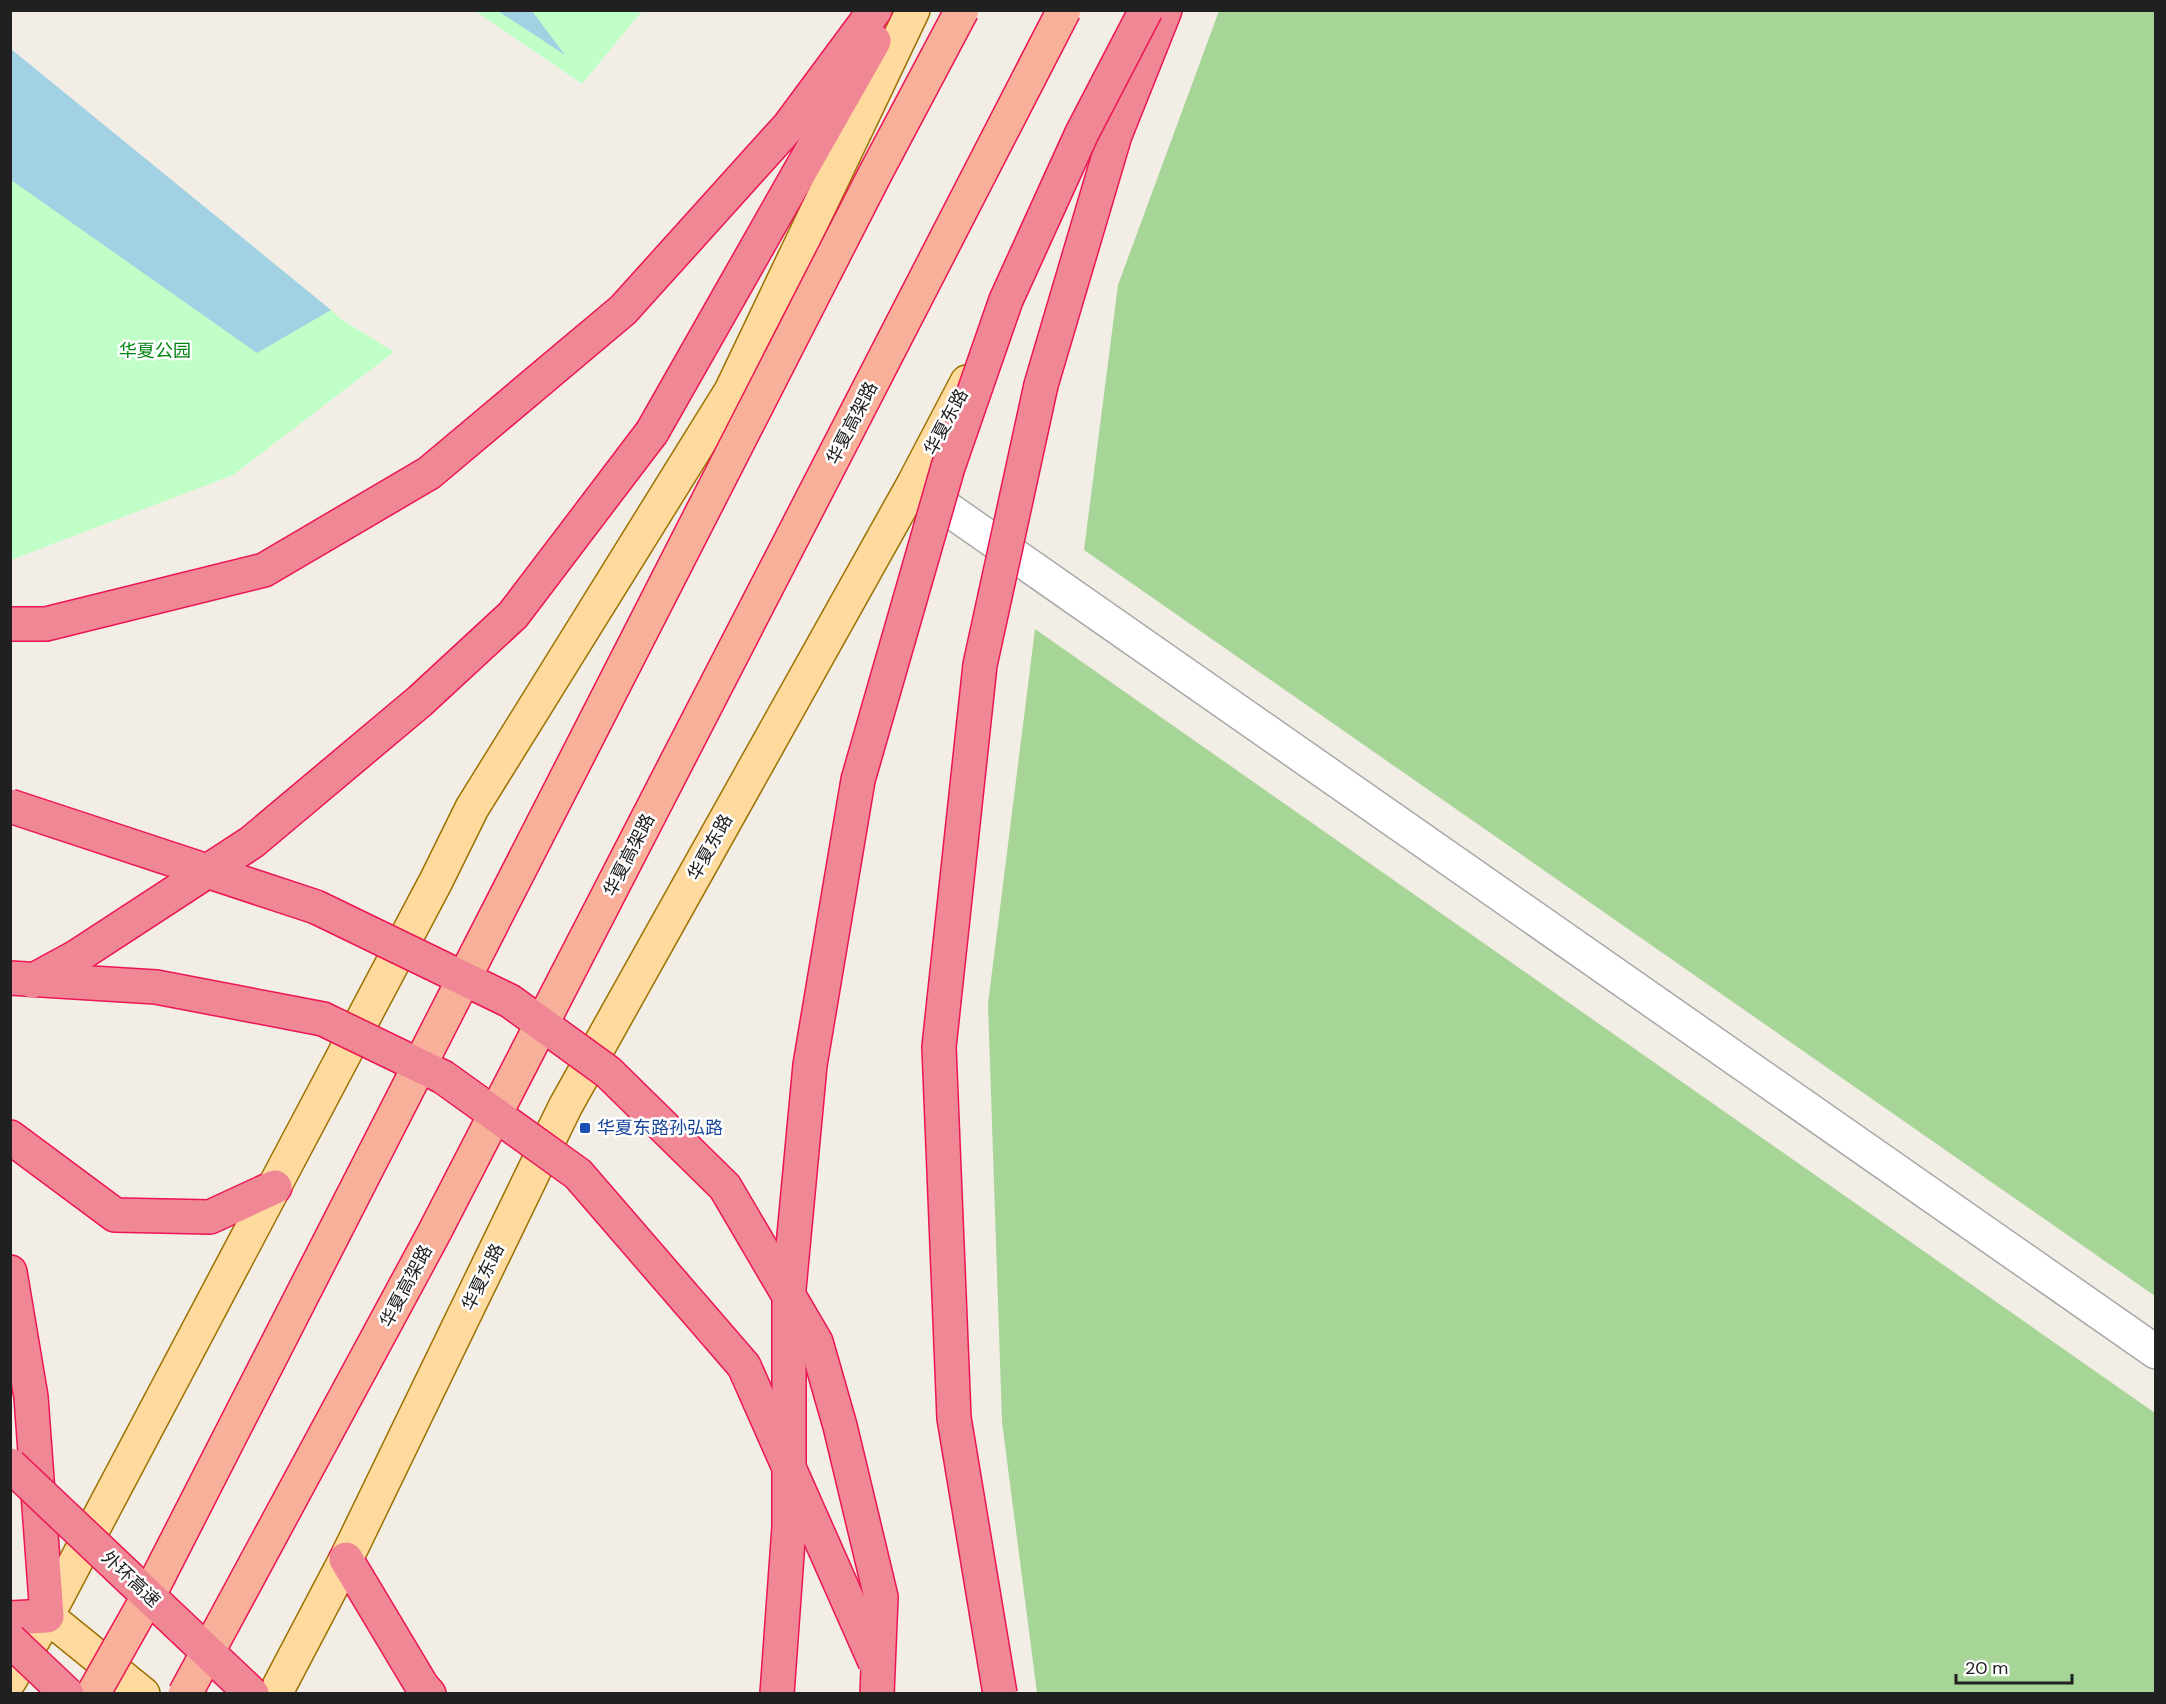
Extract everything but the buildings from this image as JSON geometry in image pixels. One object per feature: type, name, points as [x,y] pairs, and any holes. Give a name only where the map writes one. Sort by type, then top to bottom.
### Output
[{"type":"highway","points":[[10,624],[46,624],[264,570],[429,473],[622,310],[789,126],[875,10]]},
{"type":"highway","points":[[10,993],[76,957],[252,842],[420,701],[513,615],[652,432],[891,10]]},
{"type":"highway","points":[[93,1694],[150,1593],[869,185],[962,10]]},
{"type":"highway","name":"华夏高架路","points":[[184,1694],[440,1223],[1064,10]]},
{"type":"highway","points":[[777,1694],[789,1527],[789,1289],[810,1065],[858,780],[948,467],[1006,300],[1083,133],[1146,10]]},
{"type":"highway","points":[[1000,1694],[954,1419],[939,1047],[980,665],[1041,385],[1115,135],[1164,10]]},
{"type":"highway","points":[[10,806],[316,907],[510,1001],[608,1072],[725,1186],[816,1342],[840,1426],[881,1597],[877,1694]]},
{"type":"highway","points":[[10,978],[156,987],[323,1019],[443,1077],[578,1174],[744,1366],[890,1694]]},
{"type":"highway","points":[[10,1137],[115,1215],[210,1217],[274,1187]]},
{"type":"highway","points":[[10,1272],[31,1396],[48,1616],[10,1618]]},
{"type":"highway","name":"外环高速","points":[[10,1465],[252,1694]]},
{"type":"highway","points":[[346,1559],[429,1694]]},
{"type":"highway","points":[[10,1640],[67,1694]]},
{"type":"main road","points":[[10,1680],[48,1616],[436,881],[472,808],[731,391],[913,10]]},
{"type":"main road","name":"华夏东路","points":[[275,1694],[346,1559],[565,1107],[913,485],[1164,10]]},
{"type":"main road","points":[[48,1616],[143,1694]]},
{"type":"street","points":[[913,485],[2156,1352]]},
{"type":"green space","points":[[475,11],[642,11],[582,84]]},
{"type":"green space","points":[[1219,11],[2155,11],[2155,1296],[1084,550],[1118,285]]},
{"type":"green space","name":"华夏公园","points":[[10,49],[344,321],[394,352],[233,475],[11,560]]},
{"type":"green space","points":[[1035,629],[2155,1413],[2155,1693],[1037,1693],[1002,1422],[988,1004]]},
{"type":"water","points":[[498,11],[532,11],[565,55]]},
{"type":"water","points":[[10,49],[331,310],[257,353],[11,180]]},
{"type":"place","name":"华夏东路孙弘路","points":[[585,1128]]}]
